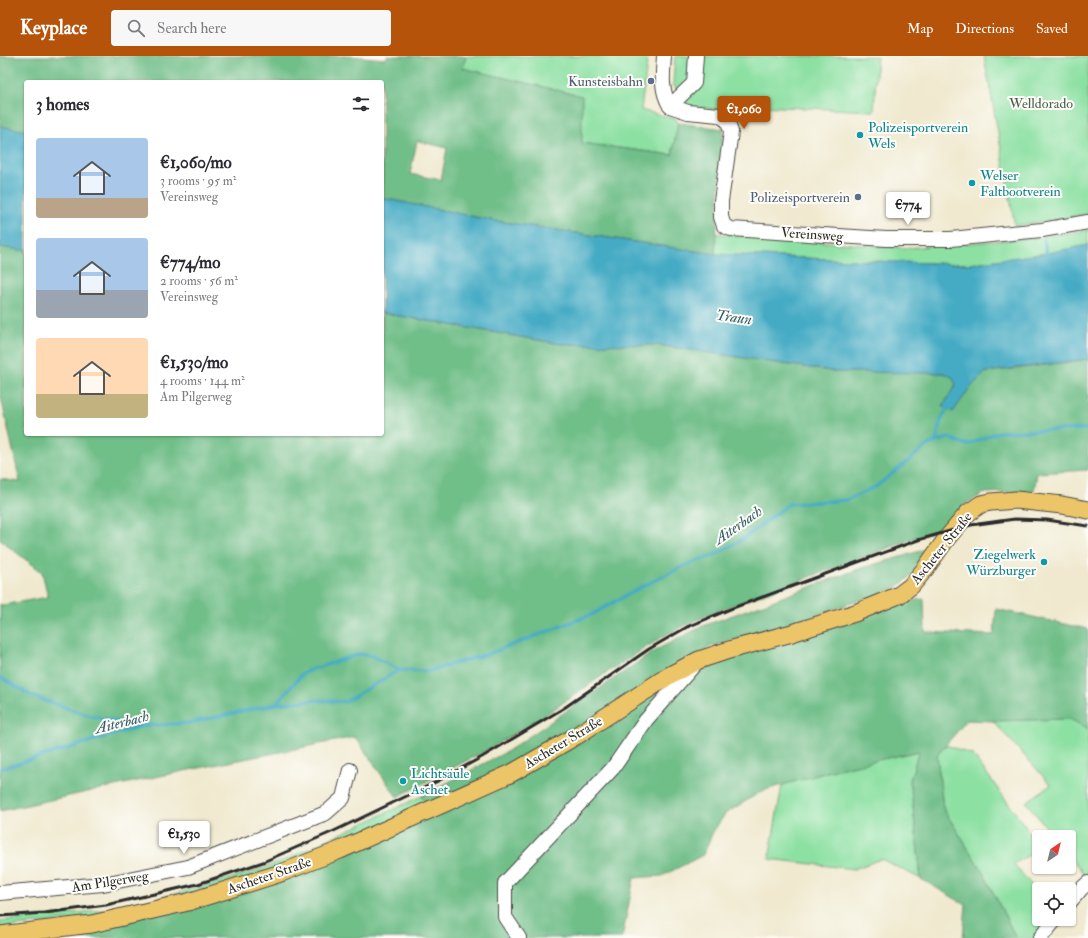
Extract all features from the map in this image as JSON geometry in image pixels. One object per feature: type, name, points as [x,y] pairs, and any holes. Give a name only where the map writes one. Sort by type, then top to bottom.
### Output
[{"type":"main road","name":"Ascheter Straße","points":[[0,935],[92,924],[188,902],[281,873],[325,855],[512,772],[576,736],[670,676],[699,660],[855,613],[898,595],[911,586],[968,513],[981,504],[1016,500],[1063,500],[1088,510]]},
{"type":"street","points":[[664,56],[662,87],[664,97],[670,106],[694,83],[696,56]]},
{"type":"street","name":"Vereinsweg","points":[[670,106],[688,112],[720,115],[728,121],[731,132],[721,201],[721,217],[724,226],[731,229],[886,239],[951,239],[1042,230],[1088,222]]},
{"type":"street","points":[[519,938],[505,917],[505,883],[613,768],[646,720],[699,660]]},
{"type":"street","name":"Am Pilgerweg","points":[[0,893],[103,884],[188,867],[326,814],[344,798],[350,770]]},
{"type":"street","points":[[1076,895],[1088,883]]},
{"type":"street","points":[[1040,938],[1050,926]]},
{"type":"green space","points":[[0,56],[349,56],[385,59],[387,56],[466,56],[463,68],[582,96],[582,143],[672,155],[678,123],[723,129],[715,254],[490,220],[384,198],[384,80],[24,80],[24,131],[0,126]],"holes":[[[417,141],[447,148],[441,180],[410,174]]]},
{"type":"green space","points":[[466,56],[648,56],[641,110],[676,119],[678,123],[672,155],[581,143],[463,68]]},
{"type":"green space","points":[[675,56],[877,56],[874,111],[735,105],[734,112],[688,106],[673,84]]},
{"type":"green space","name":"Welldorado","points":[[984,56],[1088,56],[1088,214],[1015,226]]},
{"type":"green space","points":[[1088,230],[1088,245],[1047,253],[967,264],[715,254],[716,234],[906,248],[1034,238]]},
{"type":"green space","points":[[0,247],[24,251],[24,436],[384,436],[384,313],[561,344],[658,345],[837,372],[944,373],[952,377],[956,384],[943,406],[953,412],[969,389],[986,372],[1088,359],[1088,470],[1037,473],[1034,491],[985,493],[965,504],[948,526],[712,613],[667,634],[606,673],[541,718],[487,750],[397,797],[355,737],[179,772],[0,811],[0,604],[2,605],[48,597],[42,572],[0,540],[0,479],[20,482],[0,393]]},
{"type":"green space","points":[[934,547],[916,572],[896,588],[792,623],[710,647],[526,759],[426,805],[422,796],[508,751],[656,650],[703,626],[862,568]]},
{"type":"green space","points":[[924,599],[925,632],[994,635],[996,609],[1088,629],[1088,729],[1070,719],[993,721],[967,720],[937,755],[943,808],[985,876],[1016,938],[963,938],[966,905],[921,879],[910,780],[919,751],[838,769],[762,791],[725,814],[713,832],[703,855],[662,876],[634,878],[622,938],[20,938],[299,874],[676,681],[727,657],[898,602]]},
{"type":"green space","points":[[1070,719],[1088,729],[1088,876],[1086,877],[1076,864],[1076,830],[1048,830],[1026,802],[1051,785],[993,721]]},
{"type":"green space","points":[[946,745],[973,755],[1032,835],[1032,853],[1014,864],[1032,886],[1032,926],[1045,926],[1034,938],[1016,938],[985,876],[943,808],[937,755]]},
{"type":"green space","points":[[919,750],[910,780],[921,879],[881,859],[854,869],[769,859],[782,785],[838,769]]},
{"type":"green space","points":[[422,796],[426,805],[321,852],[240,881],[101,916],[0,928],[0,921],[103,910],[148,901],[246,874],[280,862]]},
{"type":"water","points":[[0,126],[24,131],[24,251],[0,247]]},
{"type":"water","name":"Traun","points":[[384,198],[490,220],[715,254],[967,264],[1047,253],[1088,245],[1088,359],[986,372],[969,389],[953,412],[943,406],[956,384],[952,377],[944,373],[837,372],[658,345],[561,344],[384,313]]},
{"type":"waterway","points":[[1044,239],[1047,257]]},
{"type":"waterway","points":[[936,441],[941,420],[949,405]]},
{"type":"waterway","name":"Aiterbach","points":[[0,769],[141,726],[189,723],[276,704],[316,700],[345,702],[399,670],[429,671],[488,654],[593,614],[639,588],[686,565],[717,554],[743,539],[789,504],[847,500],[877,486],[929,444],[949,438],[967,445],[998,432],[1088,429]]},
{"type":"waterway","name":"Aiterbach","points":[[276,704],[304,672],[360,654],[372,656],[399,670]]},
{"type":"waterway","points":[[0,677],[32,696],[87,715],[139,726]]},
{"type":"railway","points":[[0,916],[45,913],[106,905],[198,884],[263,862],[334,831],[438,781],[482,757],[564,708],[649,649],[687,627],[730,609],[918,540],[971,525],[1015,519],[1047,520],[1088,526]]},
{"type":"place","name":"Kunsteisbahn","points":[[651,81]]},
{"type":"place","name":"Polizeisportverein Wels","points":[[860,135]]},
{"type":"place","name":"Welser Faltbootverein","points":[[972,183]]},
{"type":"place","name":"Polizeisportverein","points":[[858,197]]},
{"type":"place","name":"Ziegelwerk Würzburger","points":[[1044,562]]},
{"type":"place","name":"Lichtsäule Aschet","points":[[403,781]]}]
